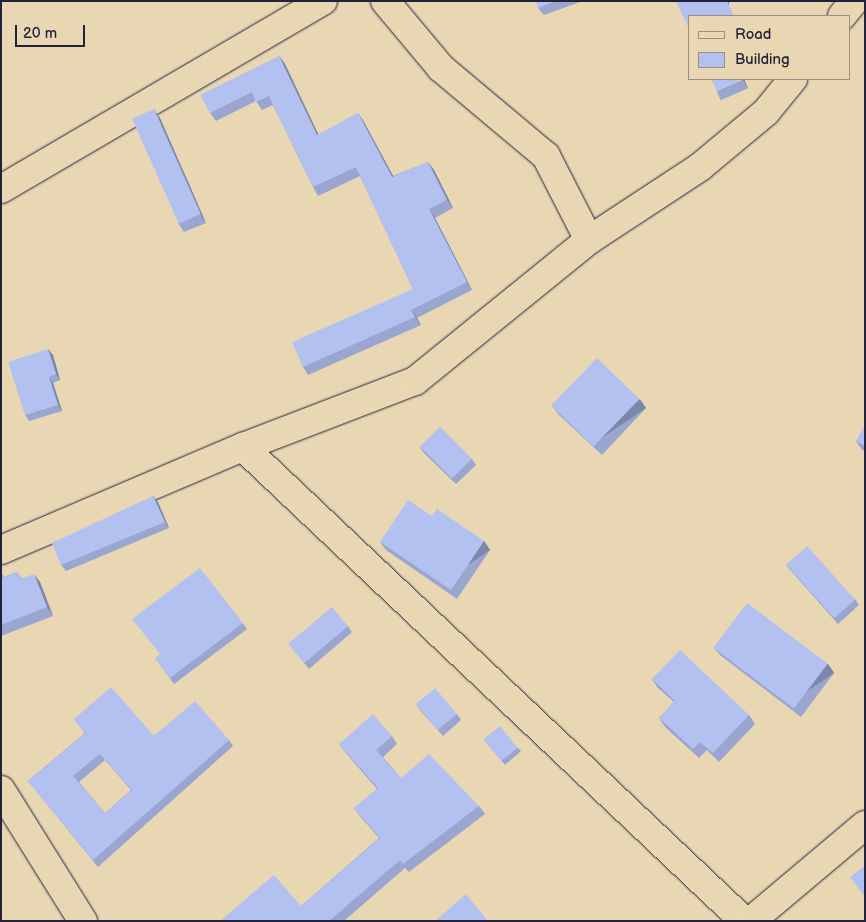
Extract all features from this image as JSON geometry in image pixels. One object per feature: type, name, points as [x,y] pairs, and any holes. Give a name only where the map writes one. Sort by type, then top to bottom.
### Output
[{"type":"street","points":[[1,189],[323,1]]},
{"type":"street","points":[[385,1],[441,68],[546,156],[589,240]]},
{"type":"street","points":[[843,15],[854,1]]},
{"type":"street","points":[[1,550],[243,447],[415,381],[589,240],[700,167],[766,112],[792,80]]},
{"type":"street","points":[[243,447],[744,921]]},
{"type":"street","points":[[1,790],[83,921]]},
{"type":"street","points":[[751,921],[865,825]]},
{"type":"building","points":[[536,1],[556,1],[538,8]]},
{"type":"building","points":[[676,1],[727,1],[734,15],[688,15],[688,27]]},
{"type":"building","points":[[279,56],[317,135],[358,113],[392,177],[428,162],[447,200],[429,209],[467,282],[411,310],[415,317],[303,367],[292,342],[413,289],[356,167],[313,187],[269,96],[256,102],[252,92],[210,113],[200,95]]},
{"type":"building","points":[[712,80],[740,80],[717,91]]},
{"type":"building","points":[[154,109],[201,214],[179,224],[132,119]]},
{"type":"building","points":[[48,349],[56,374],[49,377],[58,405],[25,415],[8,362]]},
{"type":"building","points":[[597,358],[639,399],[594,446],[551,405]]},
{"type":"building","points":[[865,426],[865,446],[856,441]]},
{"type":"building","points":[[440,427],[472,459],[452,479],[420,447]]},
{"type":"building","points":[[153,496],[165,522],[61,565],[52,543]]},
{"type":"building","points":[[408,500],[432,516],[437,509],[484,541],[451,590],[380,542]]},
{"type":"building","points":[[807,546],[855,600],[834,618],[786,565]]},
{"type":"building","points":[[200,568],[243,623],[170,678],[155,658],[160,654],[132,619]]},
{"type":"building","points":[[17,572],[20,579],[34,574],[47,607],[1,625],[1,576],[2,578]]},
{"type":"building","points":[[747,603],[828,664],[794,709],[713,648]]},
{"type":"building","points":[[332,607],[348,626],[304,663],[288,644]]},
{"type":"building","points":[[680,650],[749,715],[713,753],[700,742],[693,749],[659,718],[675,701],[652,679]]},
{"type":"building","points":[[111,687],[154,736],[195,701],[229,740],[93,860],[28,781],[86,733],[74,719]],"holes":[[[100,754],[132,790],[105,813],[73,776]]]},
{"type":"building","points":[[435,688],[457,714],[438,730],[416,704]]},
{"type":"building","points":[[373,714],[392,736],[376,750],[401,778],[429,754],[479,806],[403,864],[400,860],[329,921],[220,921],[274,875],[301,906],[380,838],[354,808],[378,788],[339,744]]},
{"type":"building","points":[[500,726],[518,748],[501,761],[484,739]]},
{"type":"building","points":[[865,866],[865,895],[864,896],[850,877]]},
{"type":"building","points":[[466,894],[488,921],[435,921]]}]
